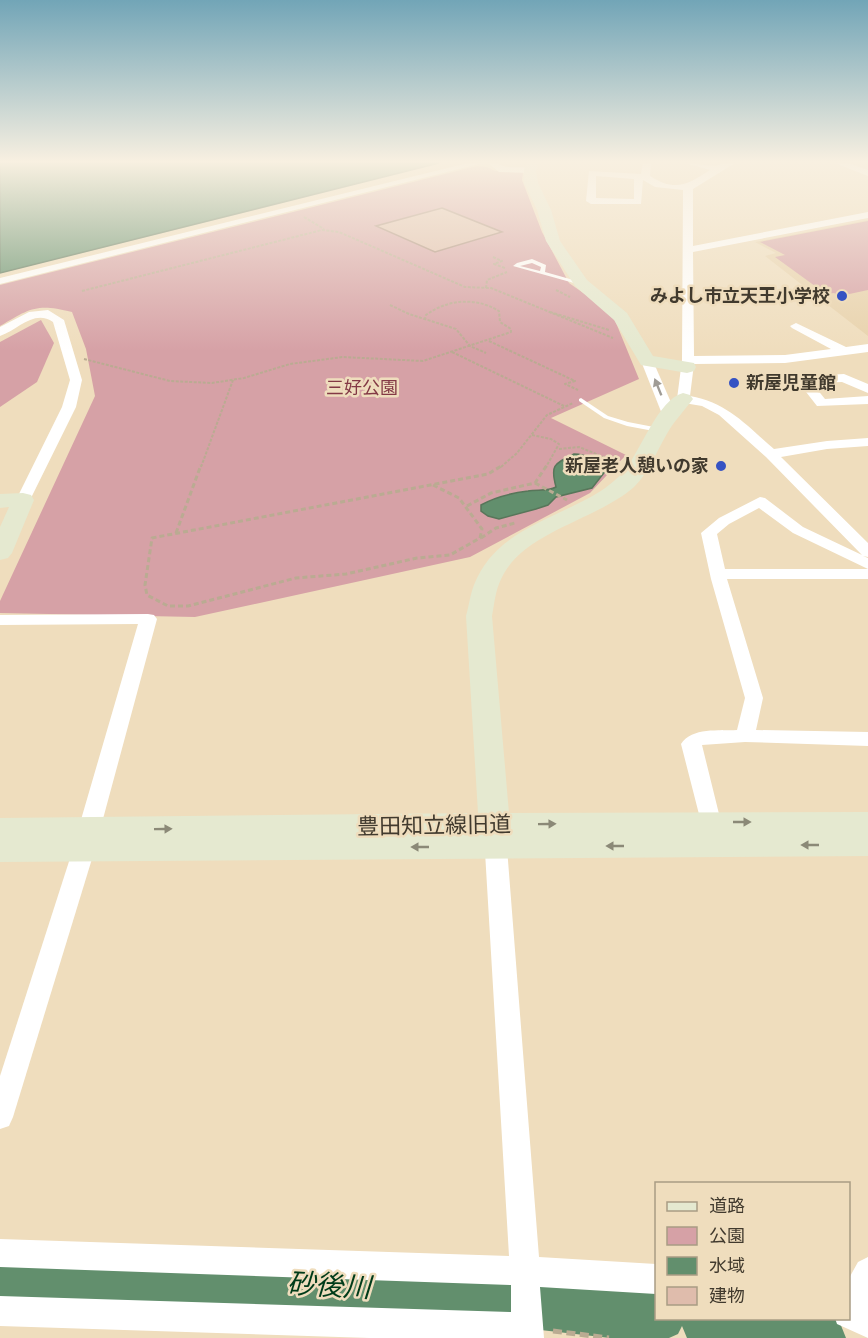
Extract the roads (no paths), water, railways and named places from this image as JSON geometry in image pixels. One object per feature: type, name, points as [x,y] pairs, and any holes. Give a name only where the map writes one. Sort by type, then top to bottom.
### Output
[{"type":"street","points":[[0,281],[226,225]]},
{"type":"street","points":[[548,225],[553,241],[581,283],[621,317],[644,355],[670,414]]},
{"type":"street","points":[[0,1311],[528,1328],[479,616],[482,593],[489,573],[496,562],[514,545],[537,531],[586,510],[628,479],[670,414],[688,363],[687,225]]},
{"type":"street","points":[[687,250],[814,225]]},
{"type":"street","points":[[0,332],[33,314],[48,313],[58,320],[76,381],[69,406],[11,500],[0,554]]},
{"type":"street","points":[[796,326],[844,351]]},
{"type":"street","points":[[644,355],[688,363],[785,358],[868,348]]},
{"type":"street","points":[[868,389],[843,378],[807,380],[805,383],[822,403],[868,400]]},
{"type":"street","points":[[670,414],[716,406],[771,454],[868,552]]},
{"type":"street","points":[[771,454],[827,445],[868,442]]},
{"type":"street","points":[[745,736],[754,698],[718,574],[709,533],[724,521],[760,501],[798,530],[868,564]]},
{"type":"street","points":[[718,574],[868,574]]},
{"type":"street","points":[[0,620],[148,619],[87,840],[0,1117]]},
{"type":"street","points":[[711,822],[691,744],[697,739],[745,736],[868,739]]},
{"type":"street","name":"豊田知立線旧道","points":[[495,836],[711,822],[867,840]]},
{"type":"street","name":"豊田知立線旧道","points":[[0,830],[87,840]]},
{"type":"street","name":"豊田知立線旧道","points":[[0,850],[87,840],[495,836],[867,840]]},
{"type":"street","points":[[0,1253],[525,1271],[655,1279]]},
{"type":"street","points":[[850,1303],[854,1301],[868,1272]]},
{"type":"street","points":[[850,1314],[868,1323]]},
{"type":"lane","points":[[542,272],[581,283]]},
{"type":"lane","points":[[581,400],[606,417],[627,424],[670,414]]},
{"type":"water","points":[[0,225],[190,225],[0,273]]},
{"type":"water","points":[[574,454],[592,458],[607,469],[592,488],[556,497],[548,505],[499,519],[481,511],[481,505],[498,498],[556,487],[553,474],[555,466]]},
{"type":"waterway","name":"砂後川","points":[[0,1270],[480,1292],[655,1312]]},
{"type":"waterway","name":"砂後川","points":[[726,1320],[796,1329],[814,1338]]},
{"type":"place","name":"みよし市立天王小学校","points":[[842,296]]},
{"type":"place","name":"新屋児童館","points":[[734,383]]},
{"type":"place","name":"新屋老人憩いの家","points":[[721,466]]},
{"type":"park label","name":"三好公園","points":[[362,388]]}]
